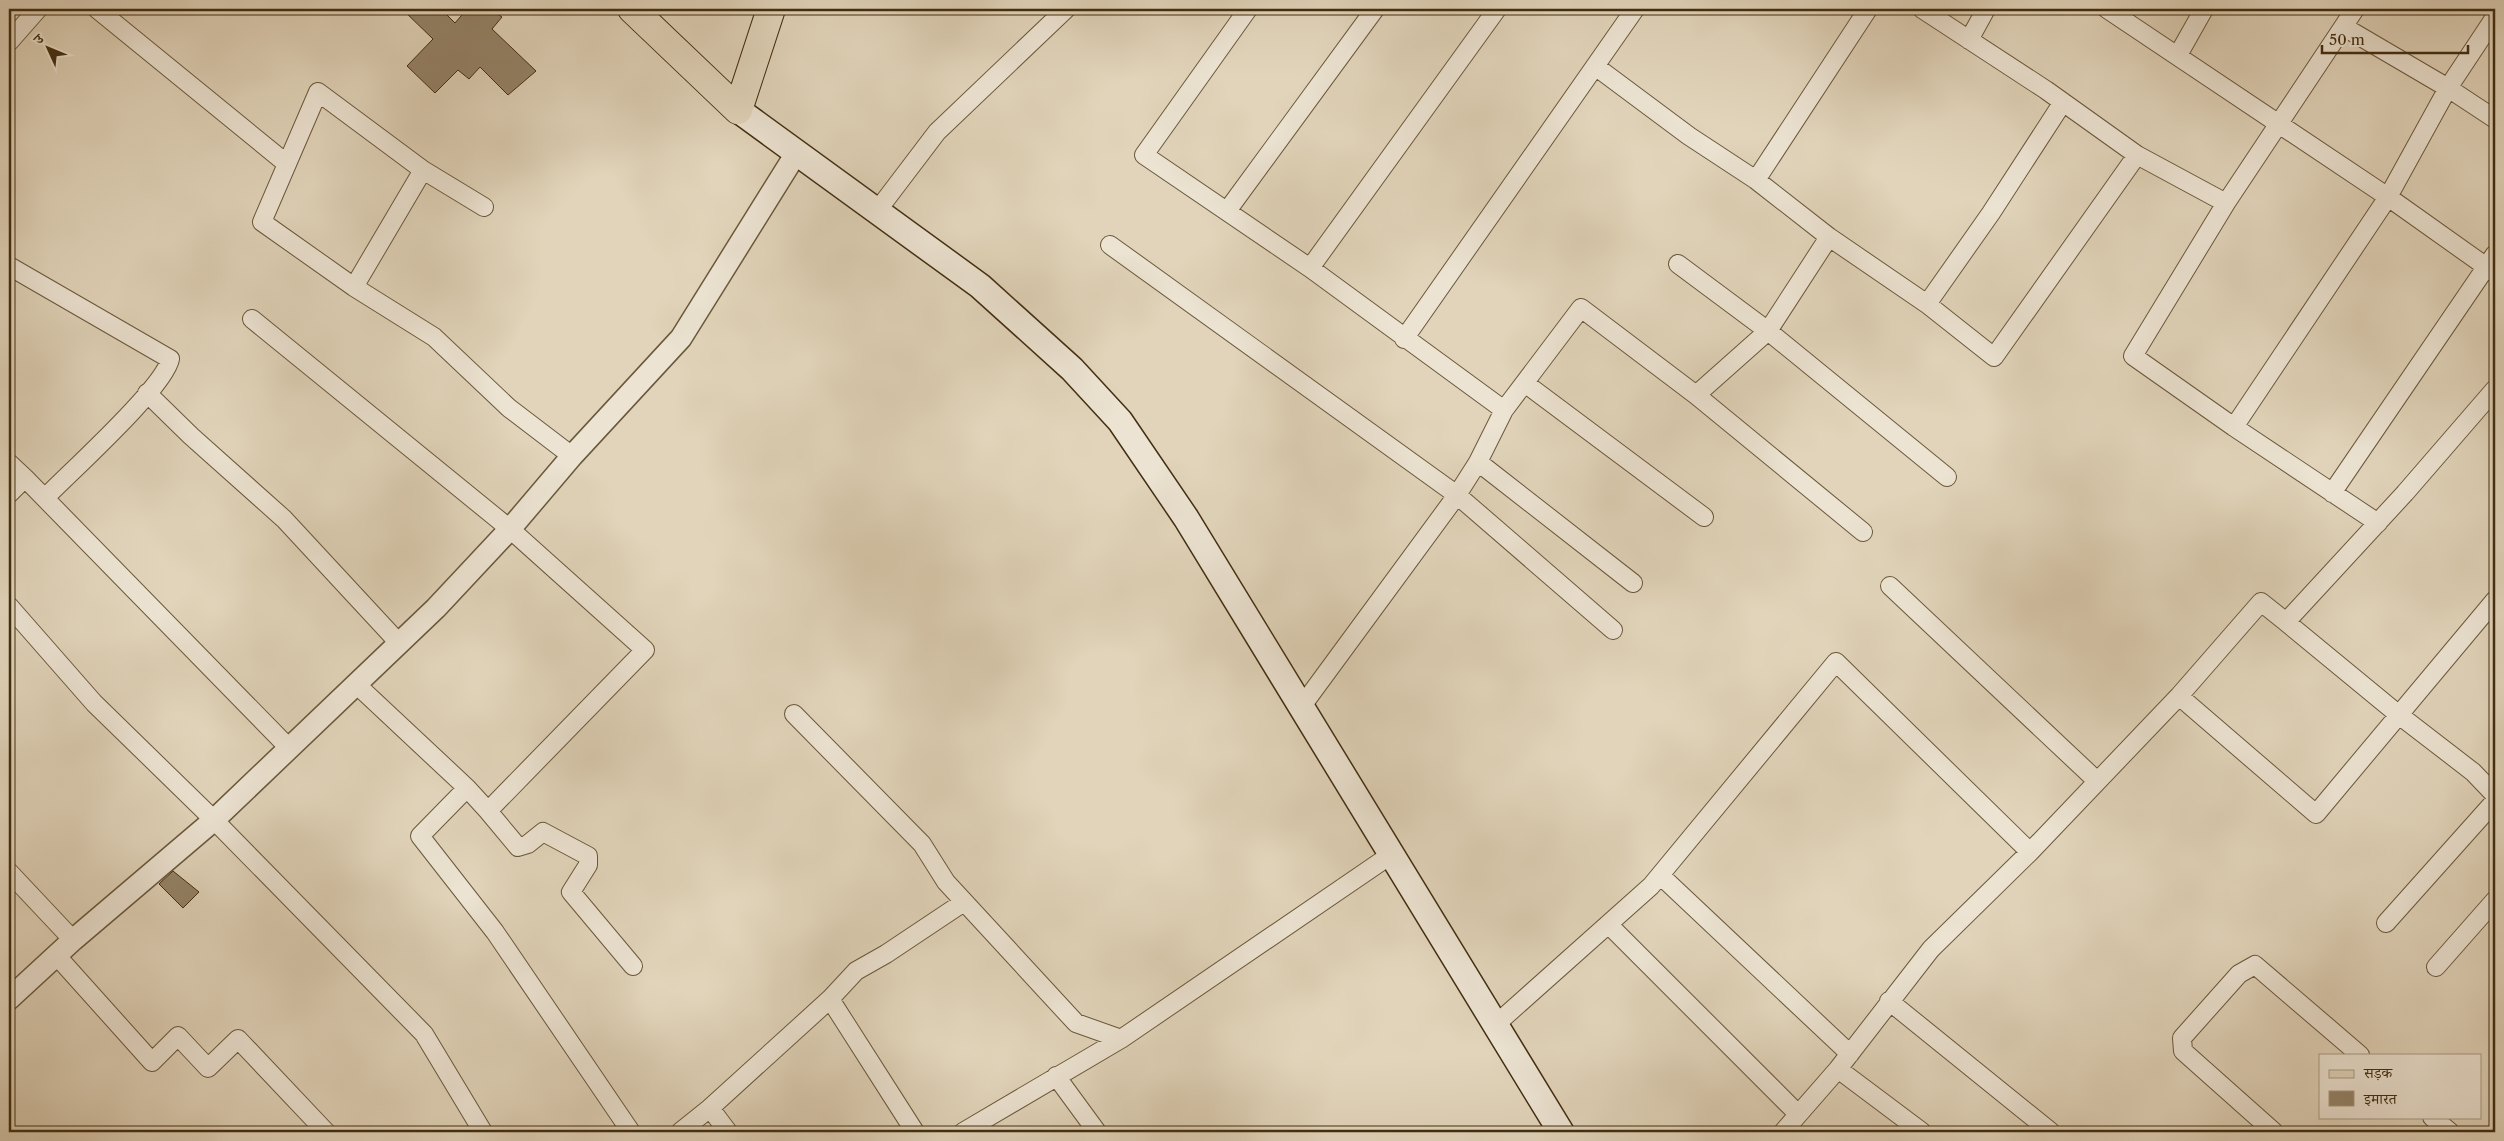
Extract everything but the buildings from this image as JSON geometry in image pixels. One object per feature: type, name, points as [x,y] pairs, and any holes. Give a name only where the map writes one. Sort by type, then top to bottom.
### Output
[{"type":"main road","points":[[632,9],[738,110],[980,286],[1072,369],[1120,421],[1186,518],[1392,854],[1494,1026],[1561,1132]]},
{"type":"main road","points":[[738,110],[772,9]]},
{"type":"street","points":[[9,42],[38,9]]},
{"type":"street","points":[[97,9],[287,164]]},
{"type":"street","points":[[877,211],[937,132],[1066,9]]},
{"type":"street","points":[[1248,9],[1144,155],[1310,268],[1404,339],[1504,410]]},
{"type":"street","points":[[1227,211],[1375,9]]},
{"type":"street","points":[[1310,268],[1497,9]]},
{"type":"street","points":[[1404,339],[1635,9]]},
{"type":"street","points":[[1756,180],[1868,9]]},
{"type":"street","points":[[1922,9],[2062,102],[2137,155],[2226,203]]},
{"type":"street","points":[[1969,40],[1986,9]]},
{"type":"street","points":[[2107,9],[2492,265],[2332,493]]},
{"type":"street","points":[[2178,55],[2204,9]]},
{"type":"street","points":[[2355,9],[2226,203],[2133,356],[2234,427],[2378,522]]},
{"type":"street","points":[[2234,427],[2388,197],[2448,88],[2495,17]]},
{"type":"street","points":[[2344,27],[2448,88],[2495,119]]},
{"type":"street","points":[[1595,66],[1689,136],[1756,180],[1829,238],[1927,304],[1994,357],[2137,155]]},
{"type":"street","points":[[484,207],[423,170],[318,92],[262,222],[354,286],[434,337],[509,408],[572,456]]},
{"type":"street","points":[[1927,304],[1991,213],[2062,102]]},
{"type":"street","points":[[9,998],[73,940],[214,820],[357,684],[398,642],[436,608],[510,529],[572,456],[682,338],[797,152]]},
{"type":"street","points":[[354,286],[423,170]]},
{"type":"street","points":[[1696,395],[1768,331],[1829,238]]},
{"type":"street","points":[[1110,245],[1457,495],[1613,630]]},
{"type":"street","points":[[1678,264],[1768,331],[1947,477]]},
{"type":"street","points":[[9,266],[170,359],[168,369],[131,412],[45,498]]},
{"type":"street","points":[[1302,706],[1457,495],[1478,462],[1504,410],[1526,384],[1581,308],[1696,395],[1862,532]]},
{"type":"street","points":[[252,319],[510,529],[645,650],[488,811]]},
{"type":"street","points":[[1526,384],[1704,517]]},
{"type":"street","points":[[2286,622],[2378,522],[2495,389]]},
{"type":"street","points":[[147,393],[191,436],[284,519],[398,642]]},
{"type":"street","points":[[1478,462],[1633,583]]},
{"type":"street","points":[[9,463],[288,748]]},
{"type":"street","points":[[9,494],[25,478]]},
{"type":"street","points":[[1890,586],[2097,781]]},
{"type":"street","points":[[2179,696],[2316,814],[2495,600]]},
{"type":"street","points":[[1783,1132],[1838,1069],[1931,949],[2030,852],[2179,696],[2261,602],[2399,715],[2473,772],[2495,795]]},
{"type":"street","points":[[9,606],[94,703],[214,820],[424,1034],[483,1132]]},
{"type":"street","points":[[1494,1026],[1660,875],[1836,662],[2030,852]]},
{"type":"street","points":[[357,684],[467,788],[518,847],[528,844],[543,832],[588,856],[588,865],[571,892],[633,966]]},
{"type":"street","points":[[794,714],[922,844],[946,882],[1076,1022],[1121,1039]]},
{"type":"street","points":[[467,788],[420,836],[495,932],[631,1132]]},
{"type":"street","points":[[2386,923],[2495,801]]},
{"type":"street","points":[[964,1132],[1121,1039],[1392,854]]},
{"type":"street","points":[[9,872],[73,940]]},
{"type":"street","points":[[1660,875],[1850,1054]]},
{"type":"street","points":[[2436,967],[2495,900]]},
{"type":"street","points":[[680,1132],[710,1108],[830,999],[856,971],[886,954],[964,902]]},
{"type":"street","points":[[1608,924],[1798,1114]]},
{"type":"street","points":[[56,955],[152,1062],[178,1036],[208,1068],[238,1040],[326,1132]]},
{"type":"street","points":[[2274,1132],[2183,1050],[2182,1038],[2239,974],[2255,965],[2359,1054]]},
{"type":"street","points":[[830,999],[915,1132]]},
{"type":"street","points":[[1889,1001],[2051,1132]]},
{"type":"street","points":[[1838,1069],[1922,1132]]},
{"type":"street","points":[[1056,1076],[1097,1132]]},
{"type":"street","points":[[710,1108],[728,1132]]},
{"type":"street","points":[[2433,1118],[2450,1132]]}]
